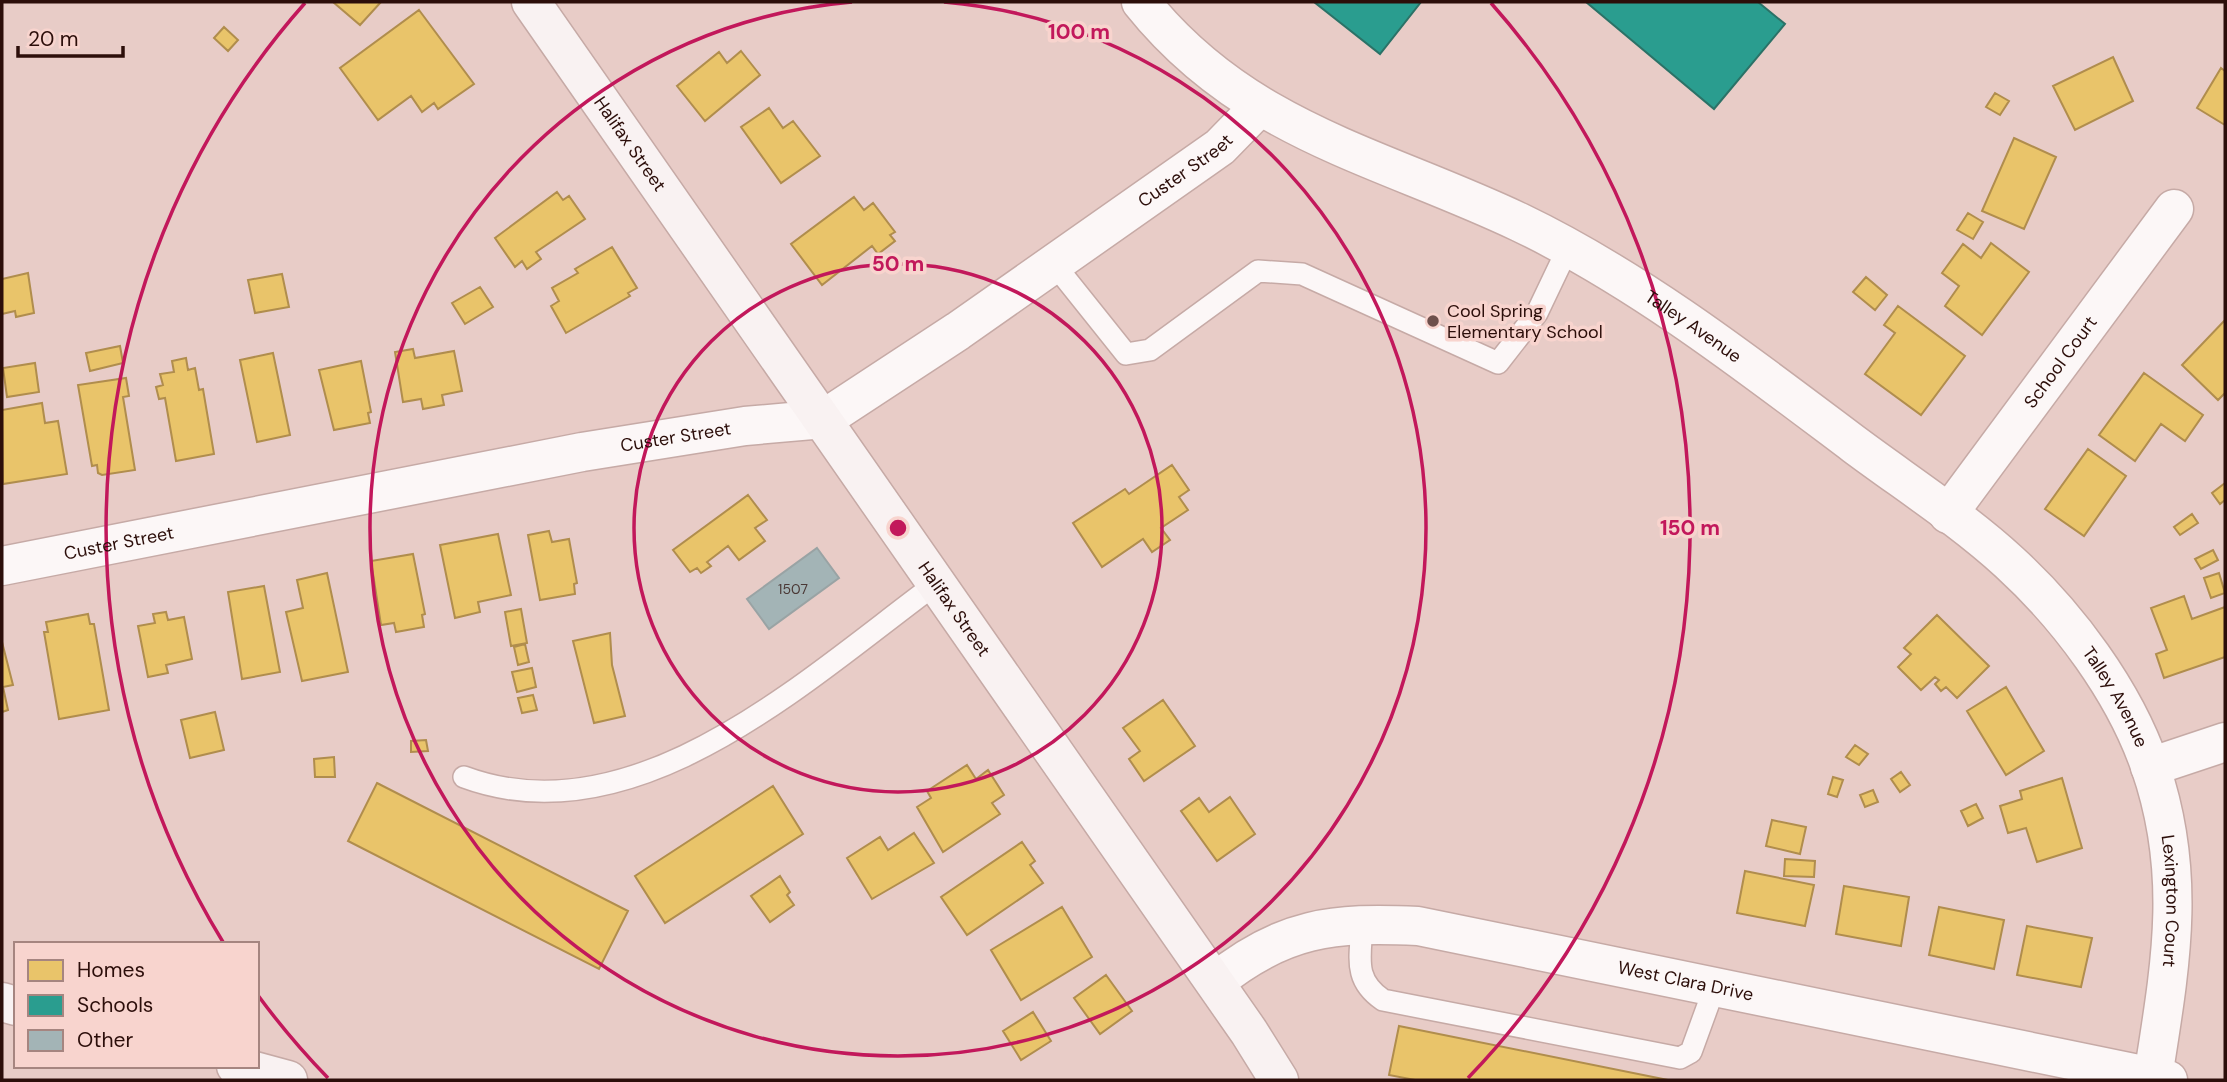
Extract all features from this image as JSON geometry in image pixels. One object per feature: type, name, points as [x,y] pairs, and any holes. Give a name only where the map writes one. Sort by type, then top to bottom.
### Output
[{"type":"main road","name":"Halifax Street","points":[[531,2],[824,419],[1279,1080]]},
{"type":"main road","points":[[243,1068],[288,1080]]},
{"type":"street","name":"Talley Avenue","points":[[1141,2],[1201,64],[1259,107],[1391,170],[1487,207],[1615,274],[1787,394],[1948,514],[2009,561],[2050,604],[2096,663],[2134,728],[2150,767]]},
{"type":"street","name":"Custer Street","points":[[2,566],[582,452],[745,426],[824,419],[1054,264],[1220,147],[1259,107]]},
{"type":"street","name":"School Court","points":[[1948,514],[2174,209]]},
{"type":"street","points":[[2150,767],[2225,742]]},
{"type":"street","name":"Lexington Court","points":[[2150,767],[2166,827],[2175,890],[2172,957],[2160,1079]]},
{"type":"street","name":"West Clara Drive","points":[[1214,982],[1245,957],[1280,939],[1320,929],[1362,923],[1418,926],[2160,1079]]},
{"type":"lane","points":[[1054,264],[1126,354],[1150,350],[1258,271],[1301,274],[1498,363],[1537,313],[1568,248]]},
{"type":"lane","points":[[464,777],[492,788],[529,793],[572,790],[632,776],[688,755],[742,726],[937,583]]},
{"type":"lane","points":[[1362,923],[1360,975],[1369,990],[1383,1000],[1680,1058],[1691,1052],[1715,986]]},
{"type":"building: Homes","points":[[333,2],[381,2],[360,25]]},
{"type":"building: Homes","points":[[419,10],[474,84],[438,109],[434,103],[422,112],[411,96],[378,120],[340,68]]},
{"type":"building: Homes","points":[[224,27],[238,40],[228,51],[214,38]]},
{"type":"building: Homes","points":[[741,51],[760,75],[705,121],[677,86],[719,52],[727,63]]},
{"type":"building: Homes","points":[[2113,57],[2133,101],[2075,130],[2053,86]]},
{"type":"building: Homes","points":[[2221,68],[2225,71],[2225,125],[2197,108]]},
{"type":"building: Homes","points":[[1995,93],[2009,101],[2000,115],[1986,107]]},
{"type":"building: Homes","points":[[769,108],[783,128],[793,121],[820,156],[781,183],[741,127]]},
{"type":"building: Homes","points":[[2014,138],[2056,157],[2024,229],[1982,211]]},
{"type":"building: Homes","points":[[557,192],[563,200],[569,196],[585,219],[536,252],[541,259],[527,269],[522,261],[515,267],[495,238]]},
{"type":"building: Homes","points":[[854,197],[864,210],[873,203],[895,232],[890,235],[895,241],[878,254],[872,246],[822,285],[791,244]]},
{"type":"building: Homes","points":[[1968,213],[1983,222],[1973,239],[1957,230]]},
{"type":"building: Homes","points":[[1991,243],[2029,272],[1982,335],[1945,306],[1959,286],[1942,273],[1963,244],[1981,258]]},
{"type":"building: Homes","points":[[612,247],[637,288],[628,293],[630,296],[566,333],[551,306],[559,301],[552,288],[578,273],[575,269]]},
{"type":"building: Homes","points":[[28,273],[34,313],[16,317],[15,311],[2,314],[2,279]]},
{"type":"building: Homes","points":[[282,274],[289,307],[255,313],[248,280]]},
{"type":"building: Homes","points":[[1866,277],[1887,295],[1875,310],[1853,292]]},
{"type":"building: Homes","points":[[480,287],[493,307],[465,324],[452,303]]},
{"type":"building: Homes","points":[[1898,306],[1965,356],[1921,415],[1865,374],[1895,333],[1884,325]]},
{"type":"building: Homes","points":[[2225,320],[2225,393],[2218,400],[2182,365]]},
{"type":"building: Homes","points":[[120,346],[123,363],[90,371],[86,353]]},
{"type":"building: Homes","points":[[413,349],[415,358],[454,351],[462,391],[442,395],[444,405],[423,409],[421,399],[403,402],[395,352]]},
{"type":"building: Homes","points":[[273,353],[290,435],[257,442],[240,360]]},
{"type":"building: Homes","points":[[186,358],[188,370],[195,368],[199,390],[203,389],[214,454],[176,461],[165,398],[159,399],[156,387],[163,385],[160,374],[174,372],[172,361]]},
{"type":"building: Homes","points":[[361,361],[371,412],[368,413],[370,423],[334,430],[319,370]]},
{"type":"building: Homes","points":[[35,363],[39,392],[7,397],[3,368]]},
{"type":"building: Homes","points":[[2144,373],[2203,415],[2185,441],[2161,424],[2135,461],[2099,435]]},
{"type":"building: Homes","points":[[126,378],[129,396],[123,397],[135,470],[102,475],[98,473],[97,465],[92,466],[78,385]]},
{"type":"building: Homes","points":[[42,403],[45,423],[58,421],[67,474],[3,484],[2,410]]},
{"type":"building: Homes","points":[[2088,449],[2126,476],[2084,536],[2045,509]]},
{"type":"building: Homes","points":[[1172,465],[1189,490],[1179,497],[1188,510],[1161,528],[1170,540],[1152,552],[1143,539],[1102,567],[1073,523],[1125,489],[1129,494]]},
{"type":"building: Homes","points":[[2225,483],[2225,500],[2220,504],[2212,493]]},
{"type":"building: Homes","points":[[748,495],[767,520],[755,528],[765,541],[739,560],[728,546],[707,562],[711,566],[701,573],[697,568],[690,572],[673,550]]},
{"type":"building: Homes","points":[[2192,514],[2198,523],[2180,535],[2174,527]]},
{"type":"building: Homes","points":[[549,531],[552,542],[569,539],[577,583],[574,584],[575,594],[540,600],[528,535]]},
{"type":"building: Homes","points":[[498,534],[511,595],[478,602],[480,612],[455,618],[440,545]]},
{"type":"building: Homes","points":[[2213,550],[2218,560],[2201,569],[2195,559]]},
{"type":"building: Homes","points":[[413,554],[425,614],[422,615],[424,627],[396,632],[394,623],[381,625],[371,561]]},
{"type":"building: Homes","points":[[327,573],[348,672],[302,681],[286,612],[303,608],[297,580]]},
{"type":"building: Homes","points":[[2219,573],[2225,593],[2211,598],[2204,578]]},
{"type":"building: Homes","points":[[264,586],[280,672],[242,679],[228,592]]},
{"type":"building: Homes","points":[[2184,596],[2192,619],[2225,607],[2225,657],[2164,678],[2156,654],[2167,650],[2151,608]]},
{"type":"building: Homes","points":[[521,609],[527,643],[511,646],[505,612]]},
{"type":"building: Homes","points":[[166,612],[168,620],[184,617],[192,659],[166,665],[168,673],[148,677],[138,626],[155,623],[153,614]]},
{"type":"building: Homes","points":[[88,614],[90,624],[94,624],[109,710],[59,719],[44,632],[48,632],[46,622]]},
{"type":"building: Homes","points":[[1937,615],[1989,666],[1957,698],[1946,687],[1941,691],[1935,684],[1939,680],[1935,677],[1921,690],[1898,667],[1911,654],[1904,648]]},
{"type":"building: Homes","points":[[610,633],[612,665],[625,716],[594,723],[573,641]]},
{"type":"building: Homes","points":[[2,642],[13,685],[3,687],[8,710],[2,712]]},
{"type":"building: Homes","points":[[525,644],[529,662],[518,665],[514,647]]},
{"type":"building: Homes","points":[[532,668],[536,687],[517,692],[512,672]]},
{"type":"building: Homes","points":[[2006,687],[2044,751],[2006,775],[1967,711]]},
{"type":"building: Homes","points":[[533,695],[537,710],[522,713],[518,698]]},
{"type":"building: Homes","points":[[1163,700],[1195,746],[1144,781],[1129,759],[1140,751],[1123,728]]},
{"type":"building: Homes","points":[[215,712],[224,750],[190,758],[181,720]]},
{"type":"building: Homes","points":[[426,740],[428,751],[411,752],[411,741]]},
{"type":"building: Homes","points":[[1855,745],[1868,754],[1859,765],[1846,757]]},
{"type":"building: Homes","points":[[334,757],[335,777],[315,777],[314,759]]},
{"type":"building: Homes","points":[[967,765],[976,779],[988,770],[1004,795],[992,803],[1000,814],[943,852],[917,807],[931,798],[927,791]]},
{"type":"building: Homes","points":[[1901,772],[1910,785],[1900,792],[1891,779]]},
{"type":"building: Homes","points":[[1833,777],[1843,780],[1837,797],[1828,794]]},
{"type":"building: Homes","points":[[2062,778],[2082,848],[2037,862],[2026,828],[2008,833],[2000,806],[2022,799],[2020,791]]},
{"type":"building: Homes","points":[[377,783],[628,911],[599,969],[348,841]]},
{"type":"building: Homes","points":[[773,786],[803,834],[665,923],[635,876]]},
{"type":"building: Homes","points":[[1873,790],[1878,802],[1865,807],[1860,795]]},
{"type":"building: Homes","points":[[1230,797],[1255,834],[1217,861],[1181,811],[1199,798],[1209,812]]},
{"type":"building: Homes","points":[[1976,804],[1983,818],[1968,826],[1961,811]]},
{"type":"building: Homes","points":[[1772,820],[1806,827],[1800,854],[1766,846]]},
{"type":"building: Homes","points":[[914,833],[934,863],[872,899],[847,858],[880,837],[888,850]]},
{"type":"building: Homes","points":[[1022,842],[1035,861],[1030,865],[1043,883],[967,935],[941,897]]},
{"type":"building: Homes","points":[[1785,859],[1815,861],[1814,877],[1784,876]]},
{"type":"building: Homes","points":[[1745,871],[1814,885],[1805,926],[1737,913]]},
{"type":"building: Homes","points":[[780,876],[794,905],[770,922],[751,896]]},
{"type":"building: Homes","points":[[1844,886],[1909,897],[1901,946],[1836,934]]},
{"type":"building: Homes","points":[[1062,907],[1092,957],[1021,1000],[991,950]]},
{"type":"building: Homes","points":[[1939,907],[2004,920],[1994,969],[1929,955]]},
{"type":"building: Homes","points":[[2027,926],[2092,938],[2081,987],[2017,975]]},
{"type":"building: Homes","points":[[1106,975],[1132,1011],[1100,1034],[1074,998]]},
{"type":"building: Homes","points":[[1033,1012],[1051,1041],[1021,1060],[1003,1031]]},
{"type":"building: Homes","points":[[1399,1026],[1668,1080],[1415,1080],[1389,1075]]},
{"type":"building: Schools","points":[[1314,2],[1421,2],[1380,54]]},
{"type":"building: Schools","points":[[1586,2],[1758,2],[1785,24],[1714,109]]},
{"type":"building: Other","points":[[817,548],[839,578],[769,629],[747,599]]},
{"type":"place","name":"Cool Spring Elementary School","points":[[1433,321]]}]
